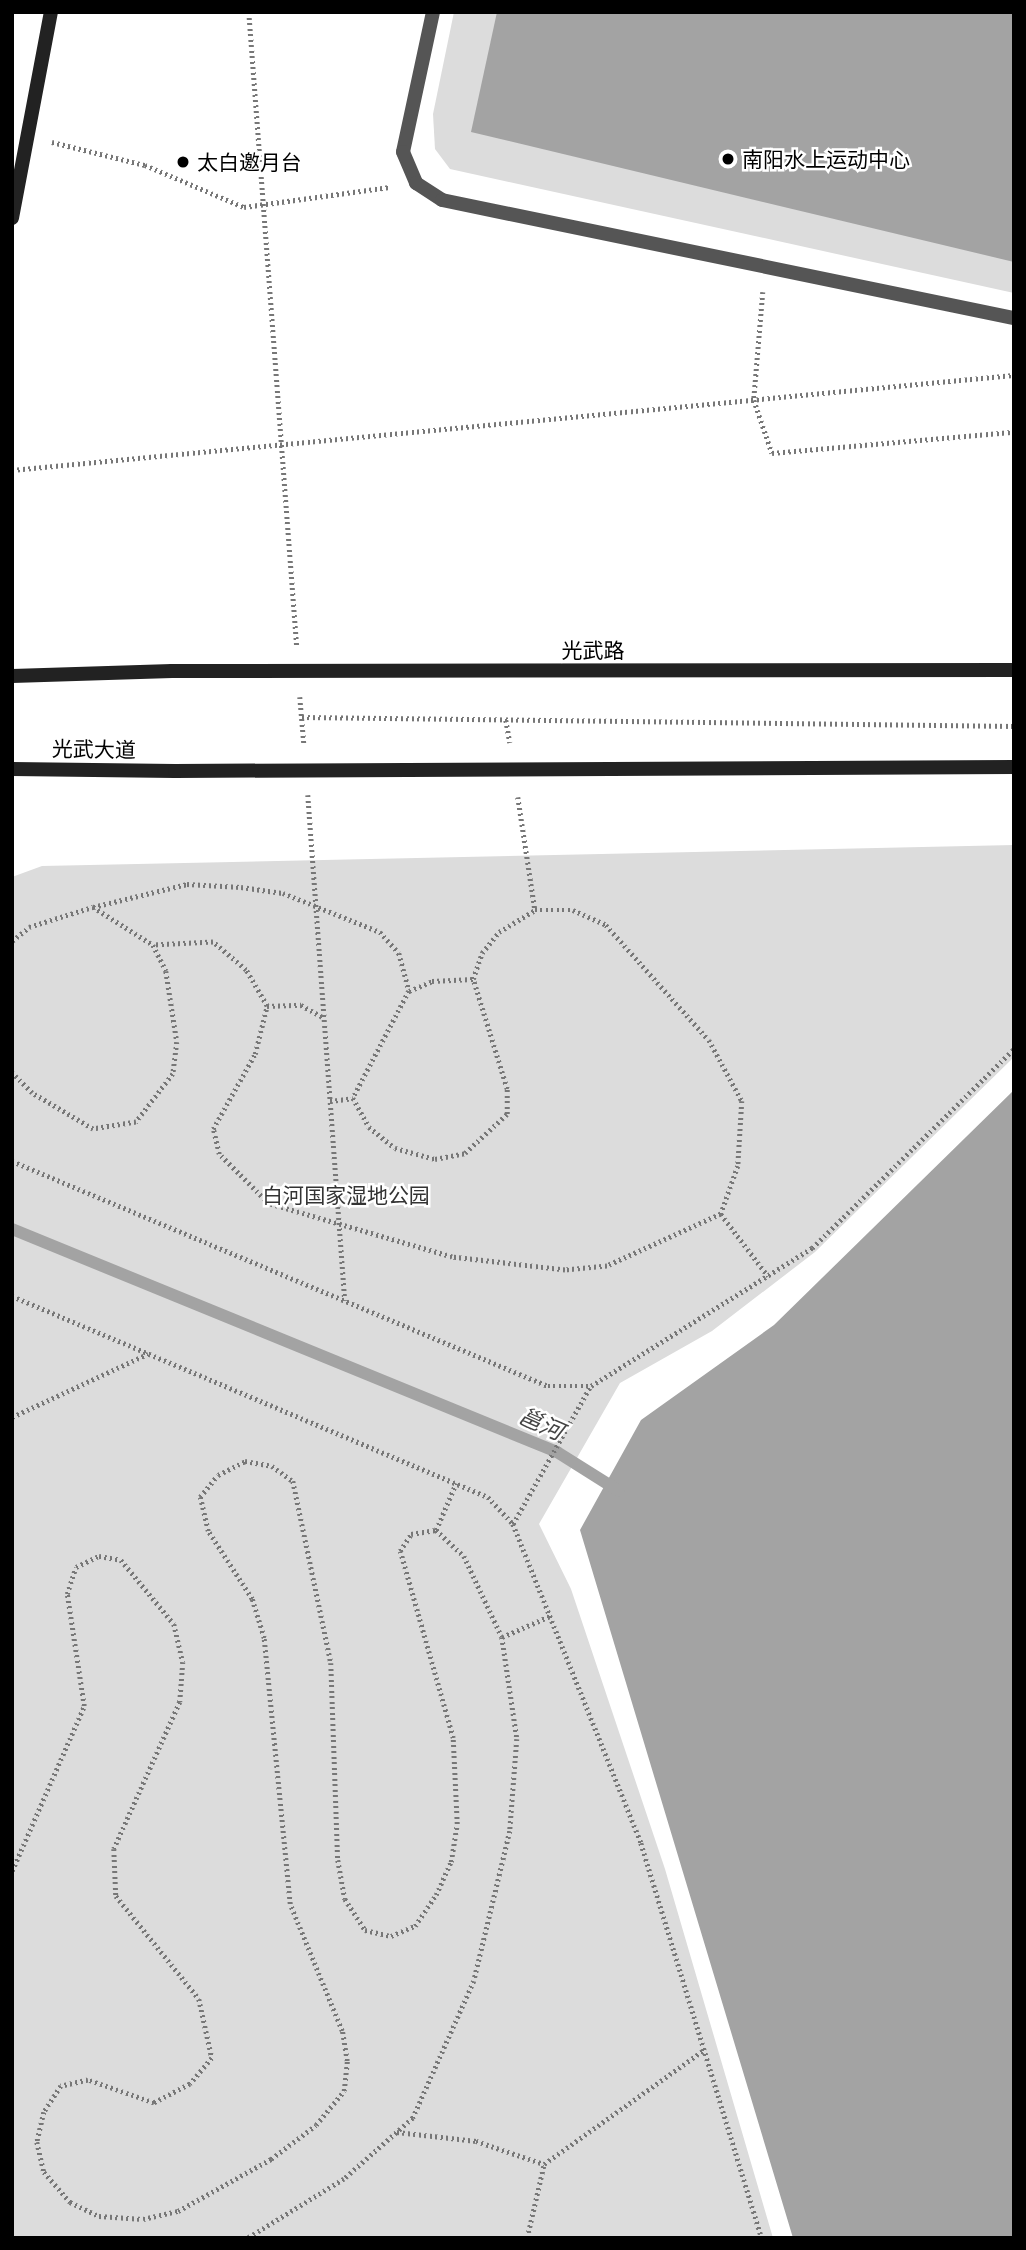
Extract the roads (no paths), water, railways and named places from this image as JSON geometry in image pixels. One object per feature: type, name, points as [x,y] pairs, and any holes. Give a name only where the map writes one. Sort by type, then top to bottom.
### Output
[{"type":"main road","points":[[12,218],[31,136],[51,12]]},
{"type":"main road","name":"光武路","points":[[12,676],[173,671],[1014,670]]},
{"type":"main road","name":"光武大道","points":[[12,769],[175,771],[1014,767]]},
{"type":"lane","points":[[432,12],[403,152],[416,183],[442,200],[1014,318]]},
{"type":"waterway","name":"邕河","points":[[12,1229],[557,1452],[619,1491]]},
{"type":"place","name":"南阳水上运动中心","points":[[728,159]]},
{"type":"place","name":"太白邀月台","points":[[183,162]]},
{"type":"park label","name":"白河国家湿地公园","points":[[346,1195]]}]
